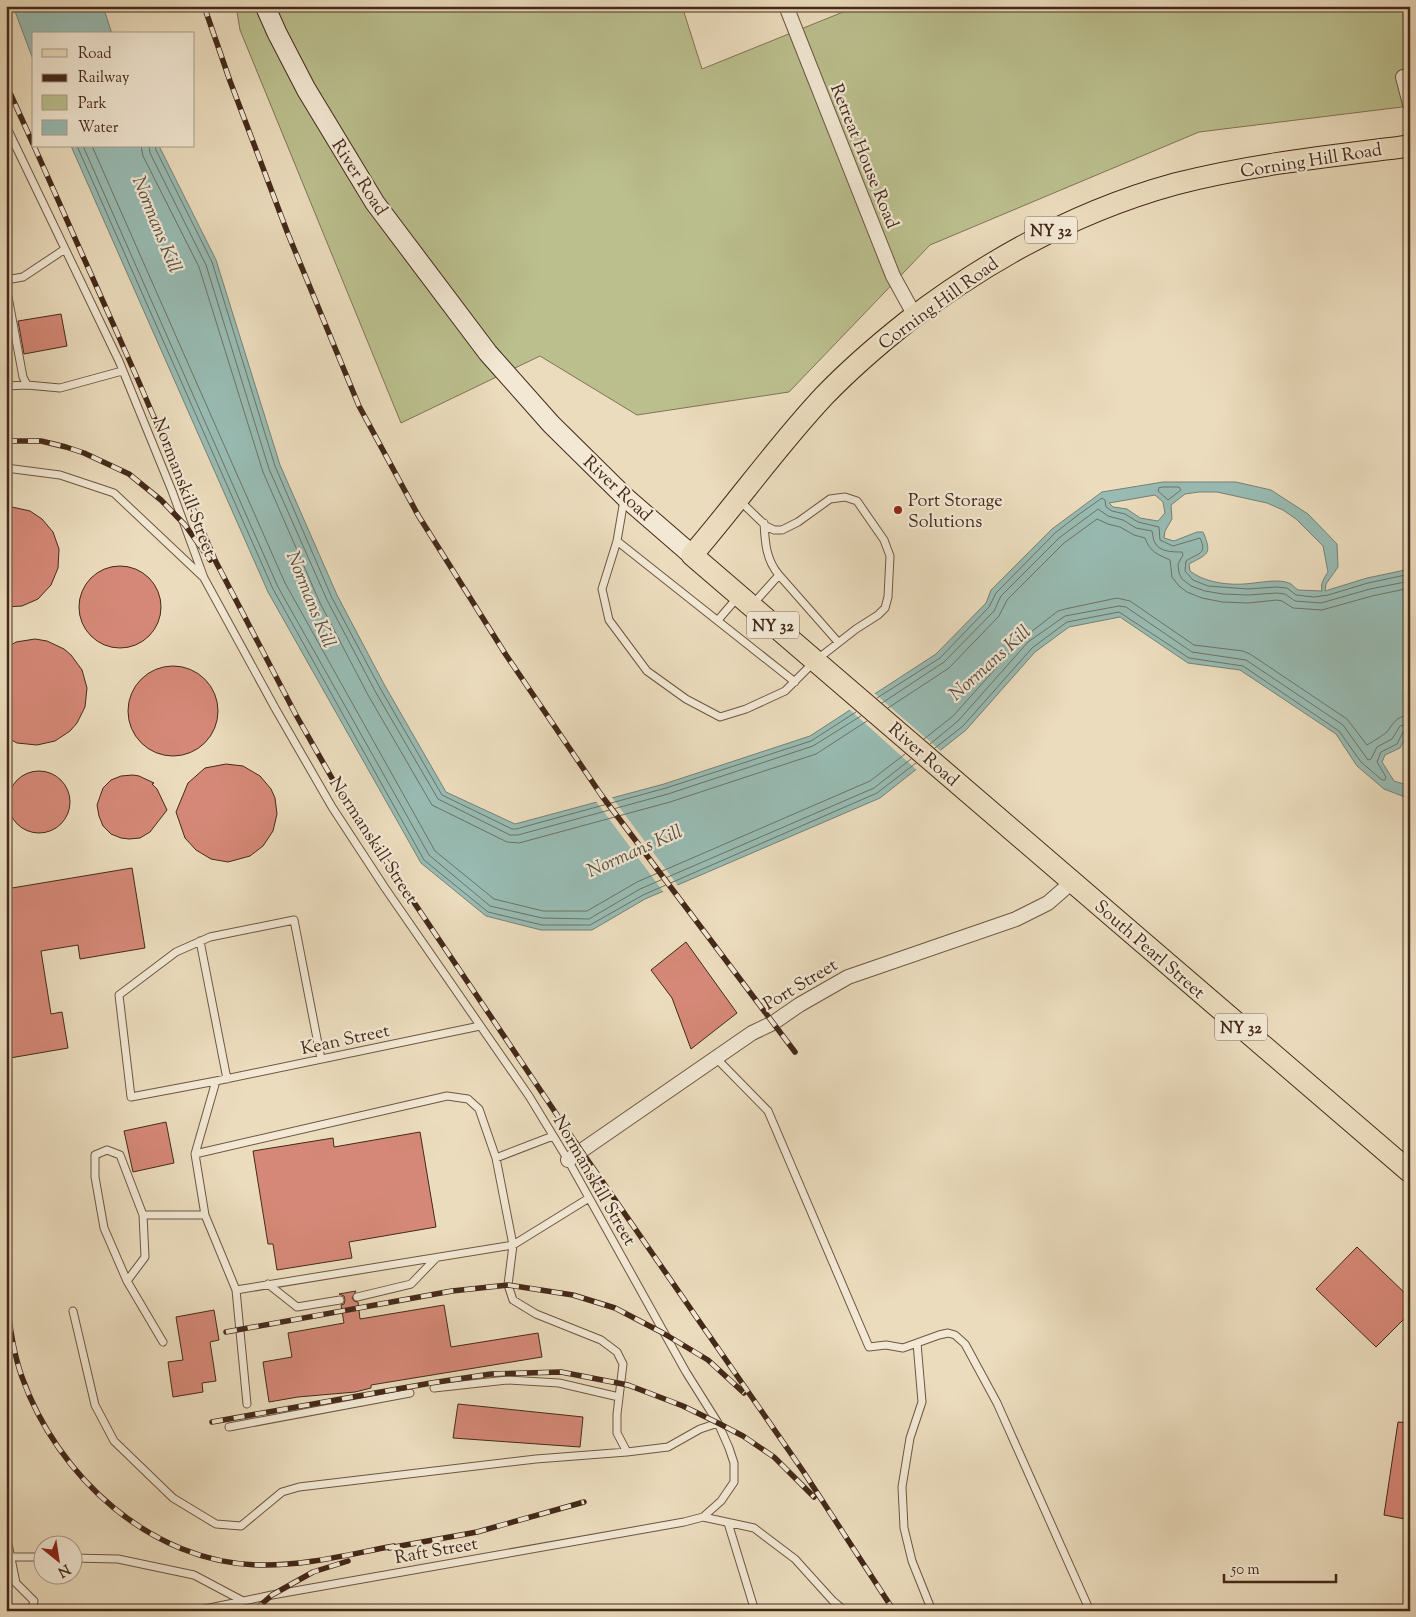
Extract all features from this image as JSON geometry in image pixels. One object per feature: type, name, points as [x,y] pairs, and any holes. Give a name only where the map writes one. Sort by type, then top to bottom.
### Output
[{"type":"main road","name":"River Road","points":[[265,6],[306,89],[374,203],[488,353],[551,424],[625,497],[692,556],[1072,882]]},
{"type":"main road","name":"Corning Hill Road","points":[[692,556],[786,439],[825,395],[889,336],[954,286],[1001,257],[1055,228],[1115,204],[1175,184],[1309,160],[1410,146]]},
{"type":"main road","name":"South Pearl Street","points":[[1072,882],[1410,1172]]},
{"type":"street","name":"Retreat House Road","points":[[786,6],[893,276],[915,316]]},
{"type":"street","points":[[1403,77],[1410,104]]},
{"type":"street","name":"Port Street","points":[[568,1160],[717,1059],[752,1033],[773,1023],[799,1005],[848,977],[1016,919],[1048,903],[1072,882]]},
{"type":"lane","name":"Normanskill Street","points":[[6,126],[122,370],[172,491],[204,578],[275,708],[332,807],[385,888],[529,1096],[568,1160],[686,1372],[718,1423],[734,1463],[734,1482],[721,1501],[703,1518]]},
{"type":"lane","points":[[6,280],[23,277],[64,249]]},
{"type":"lane","points":[[6,286],[23,377],[27,385]]},
{"type":"lane","points":[[6,386],[27,385],[60,388],[122,370]]},
{"type":"lane","points":[[6,468],[60,475],[114,493],[204,578]]},
{"type":"lane","points":[[625,497],[617,541],[602,589],[609,620],[647,671],[686,699],[720,717],[746,709],[785,692],[815,661],[838,642],[878,615],[885,608],[888,597],[890,556],[884,540],[857,501],[845,497],[830,499],[798,522],[782,530],[774,530],[738,498]]},
{"type":"lane","points":[[764,523],[765,550],[775,570],[838,642]]},
{"type":"lane","points":[[617,541],[794,682]]},
{"type":"lane","points":[[718,620],[779,575]]},
{"type":"lane","points":[[227,1079],[200,941],[210,937],[294,920],[321,1059]]},
{"type":"lane","name":"Kean Street","points":[[200,941],[176,952],[119,996],[131,1097],[480,1026]]},
{"type":"lane","points":[[717,1059],[768,1111],[869,1347],[886,1345],[903,1348],[948,1333],[955,1335],[965,1344],[997,1403],[1090,1611]]},
{"type":"lane","points":[[216,1081],[195,1154],[205,1215],[236,1290],[247,1404]]},
{"type":"lane","points":[[195,1154],[446,1096],[468,1099],[479,1108],[496,1158],[513,1245],[508,1285],[513,1300],[536,1314],[602,1340],[617,1352],[623,1364],[617,1414],[617,1432],[627,1452]]},
{"type":"lane","points":[[496,1158],[553,1136]]},
{"type":"lane","points":[[127,1281],[145,1257],[142,1215],[120,1154],[107,1150],[95,1155],[95,1177],[104,1228],[127,1281],[163,1342]]},
{"type":"lane","points":[[236,1290],[513,1245],[589,1198]]},
{"type":"lane","points":[[142,1215],[205,1215]]},
{"type":"lane","points":[[357,1297],[411,1284],[436,1258]]},
{"type":"lane","points":[[268,1284],[297,1307],[340,1300]]},
{"type":"lane","points":[[73,1311],[96,1405],[114,1441],[173,1498],[216,1524],[241,1526],[282,1492],[299,1487],[536,1459],[668,1447],[700,1429],[718,1423]]},
{"type":"lane","points":[[917,1343],[922,1402],[910,1438],[902,1487],[904,1528],[912,1561],[932,1611]]},
{"type":"lane","points":[[434,1388],[507,1380],[559,1383],[619,1397]]},
{"type":"lane","points":[[229,1427],[410,1393]]},
{"type":"lane","points":[[703,1518],[754,1528],[795,1559],[844,1611]]},
{"type":"lane","name":"Raft Street","points":[[195,1611],[703,1518]]},
{"type":"lane","points":[[728,1523],[755,1611]]},
{"type":"lane","points":[[6,1534],[16,1583],[34,1601],[31,1611]]},
{"type":"lane","points":[[11,1557],[32,1557]]},
{"type":"lane","points":[[82,1558],[118,1559],[194,1575],[243,1601]]},
{"type":"green space","points":[[236,6],[682,6],[702,69],[858,6],[1410,6],[1410,106],[1199,132],[930,245],[789,392],[637,415],[540,356],[401,423],[240,30]]},
{"type":"water","points":[[13,6],[103,6],[111,32],[32,32],[32,57]]},
{"type":"water","name":"Normans Kill","points":[[72,148],[160,148],[216,260],[280,465],[337,595],[385,686],[446,792],[515,824],[664,784],[810,736],[936,654],[986,603],[991,590],[1052,529],[1102,492],[1163,482],[1236,482],[1271,490],[1308,514],[1337,544],[1338,567],[1326,584],[1325,591],[1367,578],[1410,569],[1410,733],[1400,748],[1385,755],[1382,762],[1394,781],[1410,786],[1410,799],[1384,789],[1357,766],[1336,734],[1240,670],[1188,663],[1120,617],[1069,627],[1035,652],[966,730],[880,798],[645,899],[592,930],[541,930],[486,916],[421,863],[268,592]],"holes":[[[1217,492],[1267,503],[1283,510],[1296,519],[1323,546],[1328,572],[1322,583],[1322,591],[1298,590],[1290,584],[1280,581],[1246,584],[1220,583],[1204,579],[1190,571],[1189,564],[1204,556],[1208,550],[1208,545],[1203,532],[1197,532],[1174,541],[1164,538],[1165,531],[1172,519],[1171,505],[1185,494]],[[1155,495],[1163,502],[1165,513],[1158,521],[1140,518],[1127,509],[1113,507],[1109,503]]]},
{"type":"pier","points":[[873,692],[942,752],[918,771],[848,708]]},
{"type":"pier","points":[[611,796],[679,887],[665,894],[595,800]]},
{"type":"building","points":[[61,314],[67,346],[24,354],[18,321]]},
{"type":"building","points":[[12,507],[30,511],[42,519],[53,532],[59,549],[58,568],[51,585],[38,599],[22,606],[6,607],[6,508]]},
{"type":"building","points":[[112,566],[128,566],[143,573],[154,584],[161,599],[158,623],[149,636],[128,648],[112,648],[97,641],[86,630],[79,615],[79,599],[86,584],[97,573]]},
{"type":"building","points":[[35,639],[47,641],[64,649],[71,655],[82,670],[87,688],[85,707],[77,723],[70,731],[55,741],[37,745],[17,743],[6,737],[6,648],[16,642]]},
{"type":"building","points":[[173,666],[190,670],[205,679],[214,694],[218,711],[214,728],[205,743],[190,752],[173,756],[156,752],[141,743],[132,728],[128,711],[132,694],[141,679],[156,670]]},
{"type":"building","points":[[226,764],[243,766],[260,776],[271,789],[275,798],[277,814],[273,831],[263,846],[250,856],[228,862],[211,859],[196,850],[185,838],[176,812],[188,783],[205,768]]},
{"type":"building","points":[[39,771],[51,773],[61,780],[68,790],[70,802],[68,814],[61,824],[51,831],[39,833],[27,831],[17,824],[10,814],[8,802],[10,790],[17,780],[27,773]]},
{"type":"building","points":[[133,775],[154,783],[152,784],[157,789],[167,810],[150,832],[140,838],[121,838],[111,834],[103,826],[97,805],[103,788],[111,780],[121,776]]},
{"type":"building","points":[[132,868],[145,948],[80,959],[78,945],[41,951],[51,1014],[62,1012],[68,1048],[10,1058],[6,1037],[6,889]]},
{"type":"building","points":[[686,942],[737,1013],[691,1049],[672,998],[651,970]]},
{"type":"building","points":[[166,1122],[174,1163],[133,1172],[124,1131]]},
{"type":"building","points":[[420,1132],[436,1227],[349,1242],[352,1258],[277,1270],[273,1244],[268,1244],[253,1151],[333,1138],[334,1147]]},
{"type":"building","points":[[1357,1247],[1410,1298],[1410,1313],[1376,1347],[1316,1289]]},
{"type":"building","points":[[356,1291],[352,1298],[358,1302],[360,1319],[444,1305],[451,1347],[538,1333],[542,1357],[371,1385],[371,1388],[355,1392],[298,1397],[269,1402],[263,1362],[292,1357],[288,1333],[344,1323],[341,1305],[344,1304],[345,1300],[344,1296],[339,1294]]},
{"type":"building","points":[[214,1310],[219,1340],[210,1342],[216,1381],[202,1383],[203,1392],[173,1397],[168,1362],[183,1360],[176,1317]]},
{"type":"building","points":[[458,1404],[583,1417],[580,1447],[453,1438]]},
{"type":"building","points":[[1398,1422],[1410,1423],[1410,1520],[1384,1515]]},
{"type":"railway","points":[[204,6],[230,81],[288,234],[359,406],[418,515],[506,655],[602,796],[795,1052]]},
{"type":"railway","points":[[6,84],[32,142]]},
{"type":"railway","points":[[35,148],[216,562],[296,715],[341,794],[582,1152],[803,1471],[894,1611]]},
{"type":"railway","points":[[6,441],[41,441],[66,447],[84,453],[129,474],[161,500],[185,525],[210,560]]},
{"type":"railway","points":[[226,1332],[452,1291],[508,1285],[573,1295],[615,1308],[663,1333],[708,1360],[744,1393]]},
{"type":"railway","points":[[6,1299],[16,1358],[22,1377],[38,1413],[59,1448],[84,1479],[113,1507],[146,1531],[182,1549],[220,1560],[260,1565],[311,1562],[394,1546]]},
{"type":"railway","points":[[212,1422],[491,1374],[561,1372],[628,1385],[683,1406],[718,1423],[743,1436],[774,1457],[814,1497]]},
{"type":"railway","points":[[389,1548],[477,1532],[584,1502]]},
{"type":"railway","points":[[254,1611],[272,1595],[313,1572],[348,1561]]},
{"type":"place","name":"Port Storage Solutions","points":[[898,510]]}]
